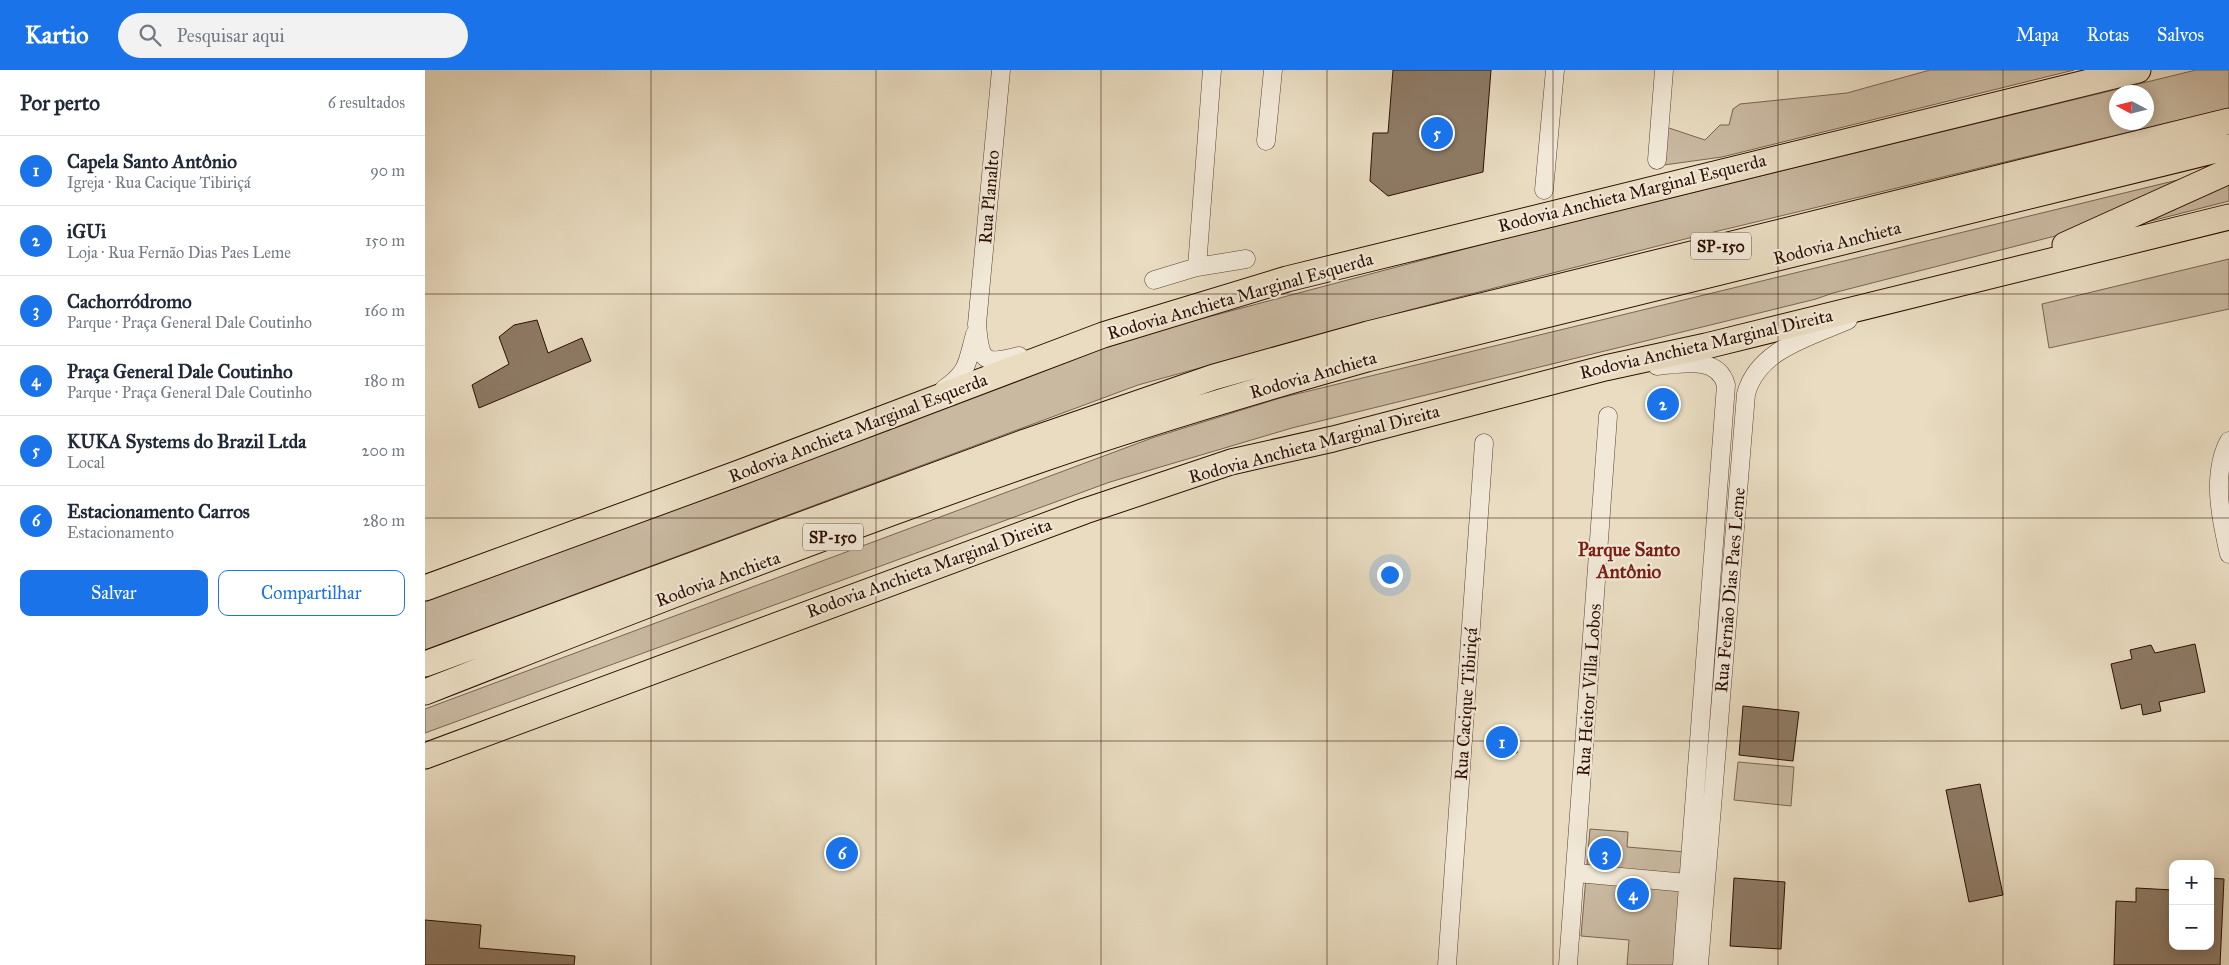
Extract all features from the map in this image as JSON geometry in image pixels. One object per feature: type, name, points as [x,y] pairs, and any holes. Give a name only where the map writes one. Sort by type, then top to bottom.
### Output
[{"type":"highway","name":"Rodovia Anchieta Marginal Esquerda","points":[[425,588],[1103,336],[1287,279],[2138,70]]},
{"type":"highway","name":"Rodovia Anchieta","points":[[425,664],[1015,446],[1214,377],[1368,334],[2229,121]]},
{"type":"highway","name":"Rodovia Anchieta","points":[[425,692],[623,614],[1032,463],[1245,394],[1367,359],[2229,147]]},
{"type":"highway","points":[[1995,274],[2082,238],[2229,171]]},
{"type":"highway","name":"Rodovia Anchieta Marginal Direita","points":[[425,756],[1085,511],[1213,468],[1605,368],[2229,217]]},
{"type":"street","name":"Rua Planalto","points":[[910,409],[961,376],[965,370],[977,324],[1001,70]]},
{"type":"street","points":[[1197,267],[1212,70]]},
{"type":"street","points":[[1266,141],[1273,70]]},
{"type":"street","points":[[1544,190],[1555,70]]},
{"type":"street","points":[[1657,160],[1664,70]]},
{"type":"street","points":[[1155,280],[1197,267],[1247,259]]},
{"type":"street","name":"Rua Fernão Dias Paes Leme","points":[[1699,965],[1745,404],[1748,387],[1759,367],[1780,350],[1891,300]]},
{"type":"street","name":"Rua Planalto","points":[[977,324],[979,349],[988,360],[997,362],[1103,336]]},
{"type":"street","name":"Rua Fernão Dias Paes Leme","points":[[1605,368],[1706,364],[1717,369],[1724,378],[1726,385],[1682,965]]},
{"type":"street","name":"Rua Heitor Villa Lobos","points":[[1568,965],[1577,873],[1608,416]]},
{"type":"street","points":[[2229,441],[2221,466],[2219,496],[2221,522],[2229,554]]},
{"type":"street","name":"Rua Cacique Tibiriçá","points":[[1447,965],[1484,443]]},
{"type":"street","points":[[1577,873],[1706,884]]},
{"type":"shaded area","points":[[1930,70],[2074,70],[1722,157],[1664,165],[1666,127],[1705,140],[1720,125],[1729,125],[1733,109],[1740,104],[1847,93]]},
{"type":"shaded area","points":[[2196,70],[2229,70],[2229,108],[2154,126],[2154,85],[2134,85]]},
{"type":"shaded area","points":[[2109,91],[2109,130],[2138,130],[1685,239],[1409,310],[1138,385],[425,650],[425,600],[911,422],[921,416],[957,404],[1060,363],[1155,331],[1510,237]]},
{"type":"shaded area","points":[[2190,177],[2098,225],[1816,299],[1292,428],[1110,482],[425,733],[425,709],[1152,438],[1280,398]]},
{"type":"shaded area","points":[[2229,181],[2229,201],[2143,223]]},
{"type":"shaded area","points":[[2229,259],[2229,309],[2049,348],[2042,304]]},
{"type":"shaded area","points":[[1738,762],[1794,767],[1791,806],[1734,800]]},
{"type":"shaded area","points":[[1590,829],[1628,832],[1627,847],[1686,852],[1676,965],[1627,965],[1629,940],[1581,936]]},
{"type":"building","points":[[1393,70],[1491,70],[1483,172],[1388,196],[1370,181],[1373,133],[1388,133]]},
{"type":"building","points":[[537,320],[548,353],[582,338],[591,361],[479,408],[472,385],[509,364],[499,337],[514,325]]},
{"type":"building","points":[[2195,644],[2205,692],[2159,702],[2161,711],[2143,715],[2141,704],[2121,709],[2111,664],[2132,659],[2130,650],[2151,645],[2155,653]]},
{"type":"building","points":[[1743,706],[1799,712],[1793,761],[1739,755]]},
{"type":"building","points":[[1490,732],[1518,734],[1517,753],[1489,751]]},
{"type":"building","points":[[1980,784],[2003,895],[1969,902],[1946,790]]},
{"type":"building","points":[[1734,878],[1785,882],[1781,949],[1730,946]]},
{"type":"building","points":[[2214,878],[2224,879],[2220,965],[2114,965],[2116,901],[2136,902],[2136,888],[2169,890],[2169,950],[2214,950]]},
{"type":"building","points":[[425,920],[481,925],[479,948],[575,956],[574,965],[425,965]]},
{"type":"place","name":"KUKA Systems do Brazil Ltda","points":[[1437,133]]},
{"type":"place","name":"iGUi","points":[[1663,404]]},
{"type":"place","name":"Capela Santo Antônio","points":[[1502,742]]},
{"type":"place","name":"Estacionamento Carros","points":[[842,853]]},
{"type":"place","name":"Cachorródromo","points":[[1605,854]]},
{"type":"place","name":"Praça General Dale Coutinho","points":[[1633,894]]},
{"type":"district","name":"Parque Santo Antônio","points":[[1629,560]]}]
